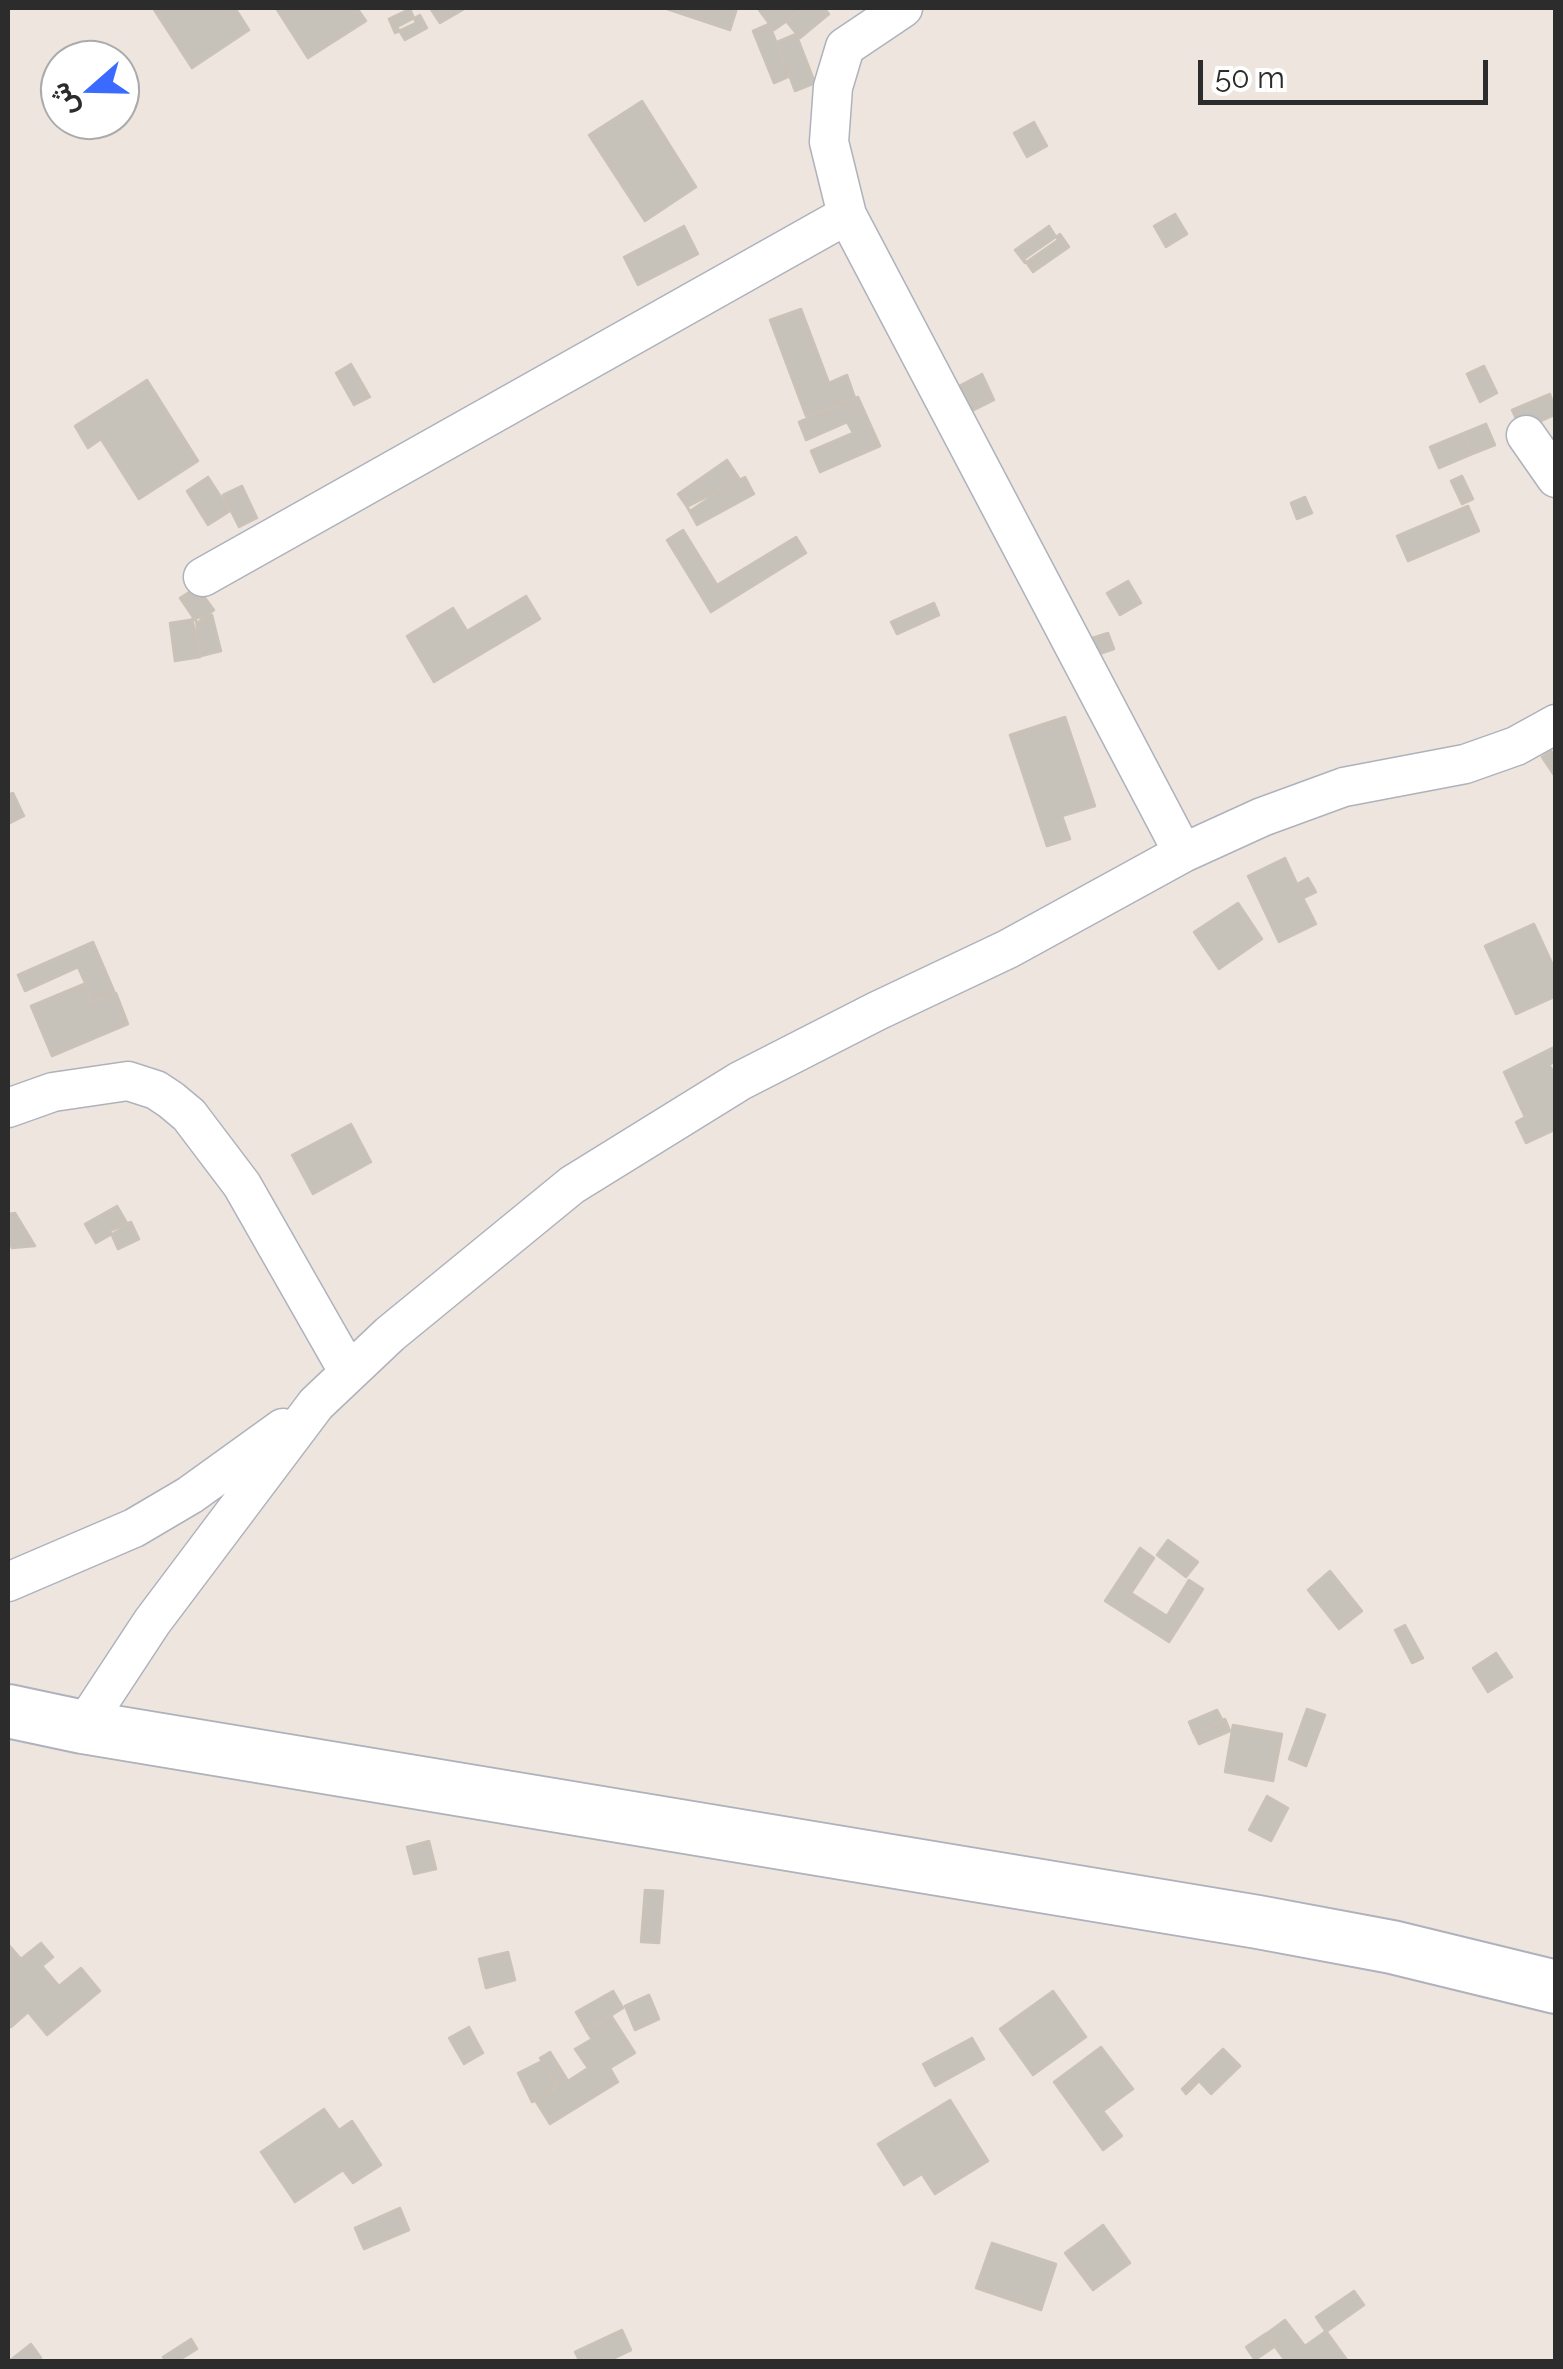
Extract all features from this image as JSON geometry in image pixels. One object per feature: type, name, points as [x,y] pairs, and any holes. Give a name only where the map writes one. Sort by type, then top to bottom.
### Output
[{"type":"main road","points":[[8,1711],[1258,1922],[1392,1947],[1556,1988]]},
{"type":"street","points":[[902,8],[846,47],[833,87],[829,142],[847,215],[1183,853]]},
{"type":"street","points":[[203,578],[847,215]]},
{"type":"street","points":[[1526,435],[1556,478]]},
{"type":"street","points":[[83,1726],[152,1622],[316,1404],[348,1371],[572,1185],[740,1081],[1008,950],[1183,853],[1262,817],[1344,787],[1464,764],[1516,746],[1556,724]]},
{"type":"street","points":[[8,1108],[53,1092],[105,1082],[142,1084],[171,1100],[189,1115],[242,1185],[348,1371]]},
{"type":"street","points":[[8,1582],[90,1549],[169,1509],[316,1404]]},
{"type":"building","points":[[153,8],[235,8],[249,30],[192,68]]},
{"type":"building","points":[[276,8],[357,8],[366,21],[308,58]]},
{"type":"building","points":[[430,8],[466,8],[440,23]]},
{"type":"building","points":[[664,8],[737,8],[730,30]]},
{"type":"building","points":[[803,8],[824,8],[829,14],[800,38],[786,21]]},
{"type":"building","points":[[805,8],[774,30],[759,10]]},
{"type":"building","points":[[410,9],[416,23],[395,33],[389,19]]},
{"type":"building","points":[[420,15],[427,28],[405,40],[397,27]]},
{"type":"building","points":[[769,24],[790,76],[774,83],[753,31]]},
{"type":"building","points":[[796,34],[815,83],[795,91],[777,42]]},
{"type":"building","points":[[642,101],[696,187],[645,221],[589,135]]},
{"type":"building","points":[[1034,122],[1047,146],[1027,157],[1014,133]]},
{"type":"building","points":[[1175,214],[1187,234],[1166,247],[1154,226]]},
{"type":"building","points":[[684,226],[698,254],[638,285],[624,257]]},
{"type":"building","points":[[1049,226],[1058,240],[1025,263],[1015,250]]},
{"type":"building","points":[[1060,234],[1069,247],[1033,272],[1024,259]]},
{"type":"building","points":[[801,309],[829,383],[847,375],[855,398],[806,416],[770,320]]},
{"type":"building","points":[[351,364],[370,397],[354,405],[336,373]]},
{"type":"building","points":[[1484,366],[1497,393],[1480,402],[1467,374]]},
{"type":"building","points":[[982,374],[994,400],[972,411],[959,386]]},
{"type":"building","points":[[147,380],[198,461],[139,499],[101,439],[88,448],[75,426]]},
{"type":"building","points":[[1550,394],[1556,414],[1534,424],[1526,440],[1512,410]]},
{"type":"building","points":[[858,397],[880,446],[820,472],[811,451],[853,433],[847,422],[806,440],[799,422]]},
{"type":"building","points":[[1486,424],[1495,445],[1472,454],[1464,433]]},
{"type":"building","points":[[1464,433],[1472,454],[1439,468],[1430,447]]},
{"type":"building","points":[[727,460],[739,478],[690,511],[678,494]]},
{"type":"building","points":[[1462,476],[1473,499],[1462,504],[1451,481]]},
{"type":"building","points":[[208,477],[230,511],[208,525],[187,491]]},
{"type":"building","points":[[745,477],[754,494],[697,525],[687,507]]},
{"type":"building","points":[[242,486],[257,518],[239,527],[223,495]]},
{"type":"building","points":[[1305,497],[1312,513],[1297,519],[1291,503]]},
{"type":"building","points":[[1468,506],[1479,531],[1408,561],[1397,536]]},
{"type":"building","points":[[683,530],[717,585],[796,537],[806,553],[711,612],[667,540]]},
{"type":"building","points":[[1128,581],[1141,603],[1120,615],[1107,593]]},
{"type":"building","points":[[197,587],[214,610],[197,623],[180,598]]},
{"type":"building","points":[[526,596],[540,619],[434,682],[407,636],[453,608],[467,631]]},
{"type":"building","points":[[934,603],[939,615],[897,634],[891,622]]},
{"type":"building","points":[[212,615],[221,651],[201,656],[192,619]]},
{"type":"building","points":[[196,619],[200,657],[175,661],[170,623]]},
{"type":"building","points":[[1108,633],[1114,649],[1099,654],[1092,638]]},
{"type":"building","points":[[1065,717],[1095,806],[1062,816],[1070,839],[1047,846],[1010,735]]},
{"type":"building","points":[[1551,751],[1556,759],[1556,778],[1542,757]]},
{"type":"building","points":[[13,793],[24,816],[8,824],[8,795]]},
{"type":"building","points":[[1285,858],[1297,884],[1308,878],[1316,892],[1303,898],[1316,924],[1279,942],[1248,876]]},
{"type":"building","points":[[1238,903],[1262,939],[1219,969],[1194,932]]},
{"type":"building","points":[[1534,924],[1556,972],[1556,996],[1516,1014],[1485,946]]},
{"type":"building","points":[[93,942],[114,991],[93,1001],[78,967],[25,991],[18,975]]},
{"type":"building","points":[[84,984],[92,1003],[116,993],[128,1024],[52,1056],[31,1006]]},
{"type":"building","points":[[1554,1047],[1556,1061],[1549,1065],[1556,1075],[1556,1129],[1526,1143],[1516,1122],[1525,1117],[1504,1072]]},
{"type":"building","points":[[351,1124],[371,1162],[313,1194],[292,1155]]},
{"type":"building","points":[[117,1206],[128,1225],[96,1243],[85,1224]]},
{"type":"building","points":[[15,1213],[35,1246],[12,1248],[8,1214]]},
{"type":"building","points":[[131,1222],[139,1239],[118,1249],[110,1231]]},
{"type":"building","points":[[1168,1540],[1198,1562],[1186,1577],[1157,1555]]},
{"type":"building","points":[[1140,1548],[1154,1558],[1131,1593],[1167,1616],[1189,1580],[1203,1589],[1169,1642],[1105,1601]]},
{"type":"building","points":[[1330,1571],[1362,1611],[1339,1629],[1308,1590]]},
{"type":"building","points":[[1405,1625],[1423,1658],[1412,1663],[1395,1630]]},
{"type":"building","points":[[1496,1653],[1512,1677],[1488,1692],[1473,1668]]},
{"type":"building","points":[[1307,1709],[1325,1715],[1306,1766],[1289,1759]]},
{"type":"building","points":[[1217,1710],[1223,1721],[1194,1734],[1189,1722]]},
{"type":"building","points":[[1225,1719],[1230,1731],[1199,1744],[1194,1733]]},
{"type":"building","points":[[1233,1725],[1282,1734],[1273,1781],[1225,1772]]},
{"type":"building","points":[[1267,1796],[1288,1808],[1271,1841],[1249,1830]]},
{"type":"building","points":[[429,1841],[436,1869],[414,1874],[407,1847]]},
{"type":"building","points":[[645,1890],[663,1891],[659,1943],[641,1942]]},
{"type":"building","points":[[41,1943],[53,1957],[42,1966],[59,1986],[81,1968],[100,1991],[47,2035],[28,2012],[11,2027],[8,2023],[8,1944],[21,1959]]},
{"type":"building","points":[[508,1952],[515,1980],[486,1988],[479,1959]]},
{"type":"building","points":[[613,1991],[623,2008],[587,2031],[576,2012]]},
{"type":"building","points":[[1053,1991],[1086,2037],[1033,2075],[1000,2029]]},
{"type":"building","points":[[649,1995],[659,2019],[635,2030],[625,2006]]},
{"type":"building","points":[[610,2014],[635,2053],[610,2068],[618,2082],[550,2124],[535,2100],[558,2086],[540,2058],[550,2052],[568,2081],[588,2068],[575,2049],[592,2039],[586,2030]]},
{"type":"building","points":[[469,2027],[483,2053],[464,2064],[449,2038]]},
{"type":"building","points":[[972,2038],[984,2059],[935,2086],[923,2064]]},
{"type":"building","points":[[1101,2047],[1133,2089],[1103,2111],[1122,2136],[1103,2150],[1054,2082]]},
{"type":"building","points":[[1223,2049],[1240,2066],[1211,2094],[1199,2081],[1186,2094],[1182,2089]]},
{"type":"building","points":[[542,2061],[557,2090],[532,2102],[518,2073]]},
{"type":"building","points":[[950,2100],[988,2161],[935,2194],[922,2174],[904,2185],[878,2144]]},
{"type":"building","points":[[324,2109],[339,2130],[352,2121],[381,2165],[353,2183],[343,2170],[295,2202],[261,2152]]},
{"type":"building","points":[[400,2208],[409,2230],[364,2249],[355,2228]]},
{"type":"building","points":[[1103,2225],[1130,2263],[1093,2290],[1065,2253]]},
{"type":"building","points":[[992,2243],[1056,2264],[1041,2310],[976,2288]]},
{"type":"building","points":[[1354,2291],[1364,2305],[1326,2332],[1316,2317]]},
{"type":"building","points":[[1285,2320],[1305,2346],[1326,2331],[1347,2360],[1286,2362],[1266,2334]]},
{"type":"building","points":[[622,2330],[631,2350],[606,2362],[580,2362],[575,2352]]},
{"type":"building","points":[[1265,2334],[1274,2347],[1255,2360],[1246,2347]]},
{"type":"building","points":[[191,2339],[197,2349],[176,2362],[167,2362],[163,2357]]},
{"type":"building","points":[[31,2344],[41,2358],[37,2362],[8,2362]]}]
